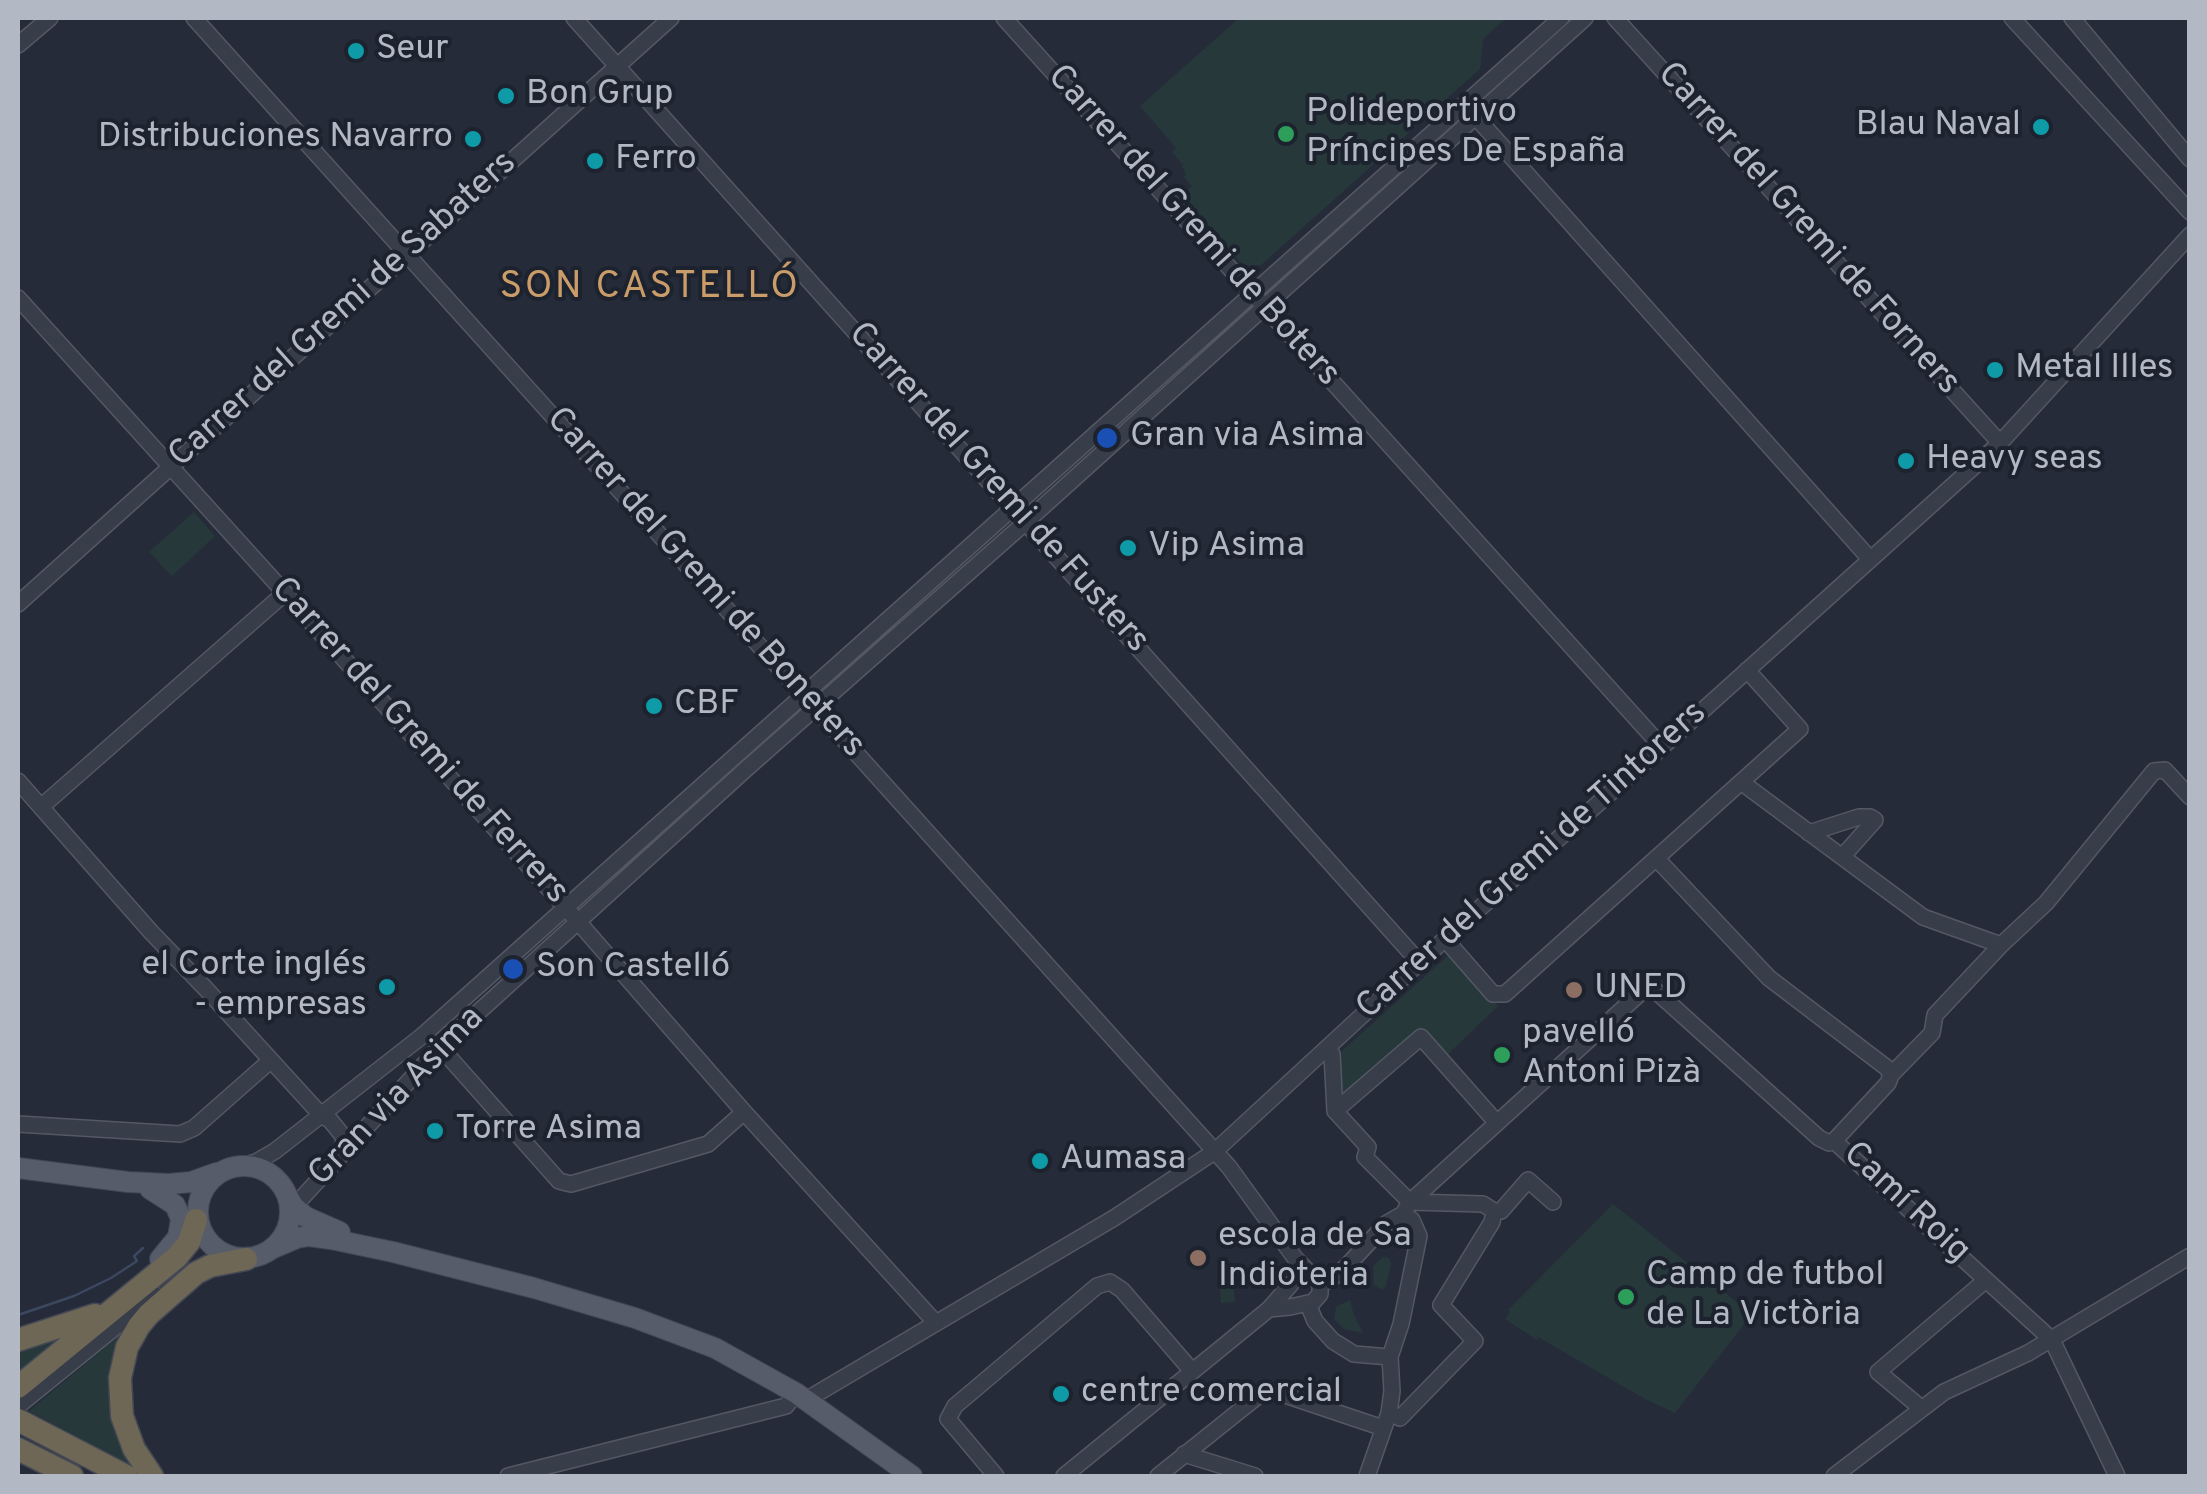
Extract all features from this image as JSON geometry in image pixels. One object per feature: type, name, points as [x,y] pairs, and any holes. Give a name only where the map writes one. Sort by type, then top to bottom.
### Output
[{"type":"highway","points":[[27,1386],[185,1250],[198,1221]]},
{"type":"highway","points":[[152,1476],[129,1440],[120,1408],[121,1370],[131,1339],[149,1314],[196,1273],[239,1258]]},
{"type":"highway","points":[[18,1340],[94,1316],[121,1302]]},
{"type":"highway","points":[[18,1420],[126,1476]]},
{"type":"highway","points":[[18,1449],[72,1476]]},
{"type":"highway","points":[[18,1461],[37,1476]]},
{"type":"main road","points":[[18,1168],[176,1184],[231,1167],[260,1168],[274,1176],[291,1208],[320,1224],[393,1252]]},
{"type":"main road","points":[[198,1221],[203,1190],[218,1173]]},
{"type":"main road","points":[[128,1182],[184,1199],[214,1248],[239,1258],[309,1236],[393,1252],[534,1288],[635,1318],[716,1348],[801,1396],[912,1476]]},
{"type":"main road","points":[[64,1326],[107,1302],[158,1261],[176,1241],[182,1224],[179,1210],[150,1188]]},
{"type":"main road","points":[[271,1249],[284,1234],[291,1208]]},
{"type":"street","points":[[18,45],[50,18]]},
{"type":"street","name":"Carrer del Gremi de Boneters","points":[[194,18],[1229,1167],[1294,1258]]},
{"type":"street","name":"Carrer del Gremi de Fusters","points":[[574,18],[1420,962]]},
{"type":"street","name":"Carrer del Gremi de Sabaters","points":[[18,604],[672,18]]},
{"type":"street","name":"Carrer del Gremi de Boters","points":[[1004,18],[1662,747]]},
{"type":"street","name":"Gran via Asima","points":[[245,1165],[271,1154],[322,1116],[572,915],[811,701],[1026,521],[1560,18]]},
{"type":"street","name":"Gran via Asima","points":[[811,701],[1013,506],[1476,116],[1585,18]]},
{"type":"street","name":"Carrer del Gremi de Forners","points":[[1615,18],[2000,443]]},
{"type":"street","points":[[2012,18],[2190,212]]},
{"type":"street","points":[[2072,18],[2190,159]]},
{"type":"street","points":[[1476,116],[1870,558]]},
{"type":"street","name":"Carrer del Gremi de Tintorers","points":[[508,1476],[786,1406],[1114,1218],[1214,1152],[1445,938],[2000,443],[2190,235]]},
{"type":"street","name":"Carrer del Gremi de Ferrers","points":[[18,298],[935,1322]]},
{"type":"street","points":[[40,807],[285,593]]},
{"type":"street","points":[[1445,938],[1494,994],[1505,994],[1800,730],[1747,670]]},
{"type":"street","name":"Camí Roig","points":[[2052,1340],[1834,1141],[1932,1033],[1935,1015],[2000,945],[2046,903],[2154,771],[2164,770],[2190,797]]},
{"type":"street","points":[[18,781],[151,932],[322,1116],[330,1120],[343,1136],[342,1153]]},
{"type":"street","points":[[1741,782],[1924,917],[2000,945]]},
{"type":"street","points":[[1810,833],[1870,816],[1875,820],[1842,857]]},
{"type":"street","points":[[1656,858],[1769,978],[1891,1075]]},
{"type":"street","name":"Gran via Asima","points":[[291,1208],[440,1047],[572,915]]},
{"type":"street","points":[[1064,1476],[1269,1308],[1301,1274],[1329,1280],[1344,1269],[1387,1222],[1649,984],[1819,1138],[1834,1141]]},
{"type":"street","points":[[1336,1111],[1421,1037],[1498,1123]]},
{"type":"street","points":[[440,1047],[559,1182],[572,1184],[708,1144],[744,1112]]},
{"type":"street","points":[[1327,1048],[1332,1054],[1336,1111],[1368,1146],[1365,1157],[1406,1208],[1419,1236],[1401,1324],[1390,1357],[1392,1391],[1386,1420],[1366,1476]]},
{"type":"street","points":[[18,1124],[180,1134],[194,1128],[270,1061]]},
{"type":"street","points":[[1406,1208],[1483,1204],[1501,1211],[1528,1180],[1553,1202]]},
{"type":"street","points":[[1158,1476],[1263,1392],[1386,1420],[1400,1418],[1475,1340],[1440,1306],[1492,1222],[1494,1211]]},
{"type":"street","points":[[1834,1476],[1944,1392],[2052,1340],[2190,1256]]},
{"type":"street","points":[[18,1406],[27,1386],[195,1264],[211,1257],[239,1258]]},
{"type":"street","points":[[1294,1258],[1293,1297],[1306,1304],[1333,1342],[1354,1354],[1390,1357]]},
{"type":"street","points":[[1269,1308],[1306,1304],[1320,1294],[1315,1279],[1294,1258]]},
{"type":"street","points":[[1921,1408],[1878,1372],[1986,1280]]},
{"type":"street","points":[[996,1476],[948,1419],[954,1406],[1098,1286],[1110,1282],[1122,1290],[1192,1371]]},
{"type":"street","points":[[2052,1340],[2117,1476]]},
{"type":"street","points":[[1184,1454],[1255,1476]]},
{"type":"shaded area","name":"Polideportivo Príncipes De España","points":[[1239,18],[1506,18],[1483,39],[1480,69],[1261,265],[1244,266],[1182,196],[1192,186],[1172,152],[1176,148],[1140,106]]},
{"type":"shaded area","points":[[194,512],[215,536],[172,576],[149,552]]},
{"type":"shaded area","points":[[1451,953],[1498,1006],[1442,1060],[1422,1037],[1335,1111],[1333,1059]]},
{"type":"shaded area","name":"Camp de futbol de La Victòria","points":[[1613,1204],[1752,1314],[1675,1413],[1505,1319],[1508,1310]]},
{"type":"shaded area","points":[[1383,1257],[1389,1258],[1391,1264],[1382,1290],[1374,1285],[1373,1266]]},
{"type":"shaded area","points":[[1233,1275],[1235,1302],[1221,1303],[1219,1276]]},
{"type":"shaded area","points":[[1350,1300],[1363,1333],[1344,1329],[1334,1319],[1336,1307]]},
{"type":"shaded area","points":[[75,1327],[18,1376],[18,1347]]},
{"type":"shaded area","points":[[125,1331],[135,1467],[29,1411]]},
{"type":"waterway","points":[[18,1315],[74,1296],[111,1278],[137,1261],[134,1256],[143,1248]]},
{"type":"place","name":"Seur","points":[[356,51]]},
{"type":"place","name":"Bon Grup","points":[[506,96]]},
{"type":"place","name":"Blau Naval","points":[[2041,127]]},
{"type":"place","name":"Polideportivo Príncipes De España","points":[[1286,134]]},
{"type":"place","name":"Distribuciones Navarro","points":[[473,139]]},
{"type":"place","name":"Ferro","points":[[595,161]]},
{"type":"place","name":"Metal Illes","points":[[1995,370]]},
{"type":"place","name":"Gran via Asima","points":[[1107,438]]},
{"type":"place","name":"Heavy seas","points":[[1906,461]]},
{"type":"place","name":"Vip Asima","points":[[1128,548]]},
{"type":"place","name":"CBF","points":[[654,706]]},
{"type":"place","name":"Son Castelló","points":[[513,969]]},
{"type":"place","name":"el Corte inglés - empresas","points":[[387,987]]},
{"type":"place","name":"UNED","points":[[1574,990]]},
{"type":"place","name":"pavelló Antoni Pizà","points":[[1502,1055]]},
{"type":"place","name":"Torre Asima","points":[[435,1131]]},
{"type":"place","name":"Aumasa","points":[[1040,1161]]},
{"type":"place","name":"escola de Sa Indioteria","points":[[1198,1258]]},
{"type":"place","name":"Camp de futbol de La Victòria","points":[[1626,1297]]},
{"type":"place","name":"centre comercial","points":[[1061,1394]]},
{"type":"district","name":"SON CASTELLÓ","points":[[650,289]]}]
